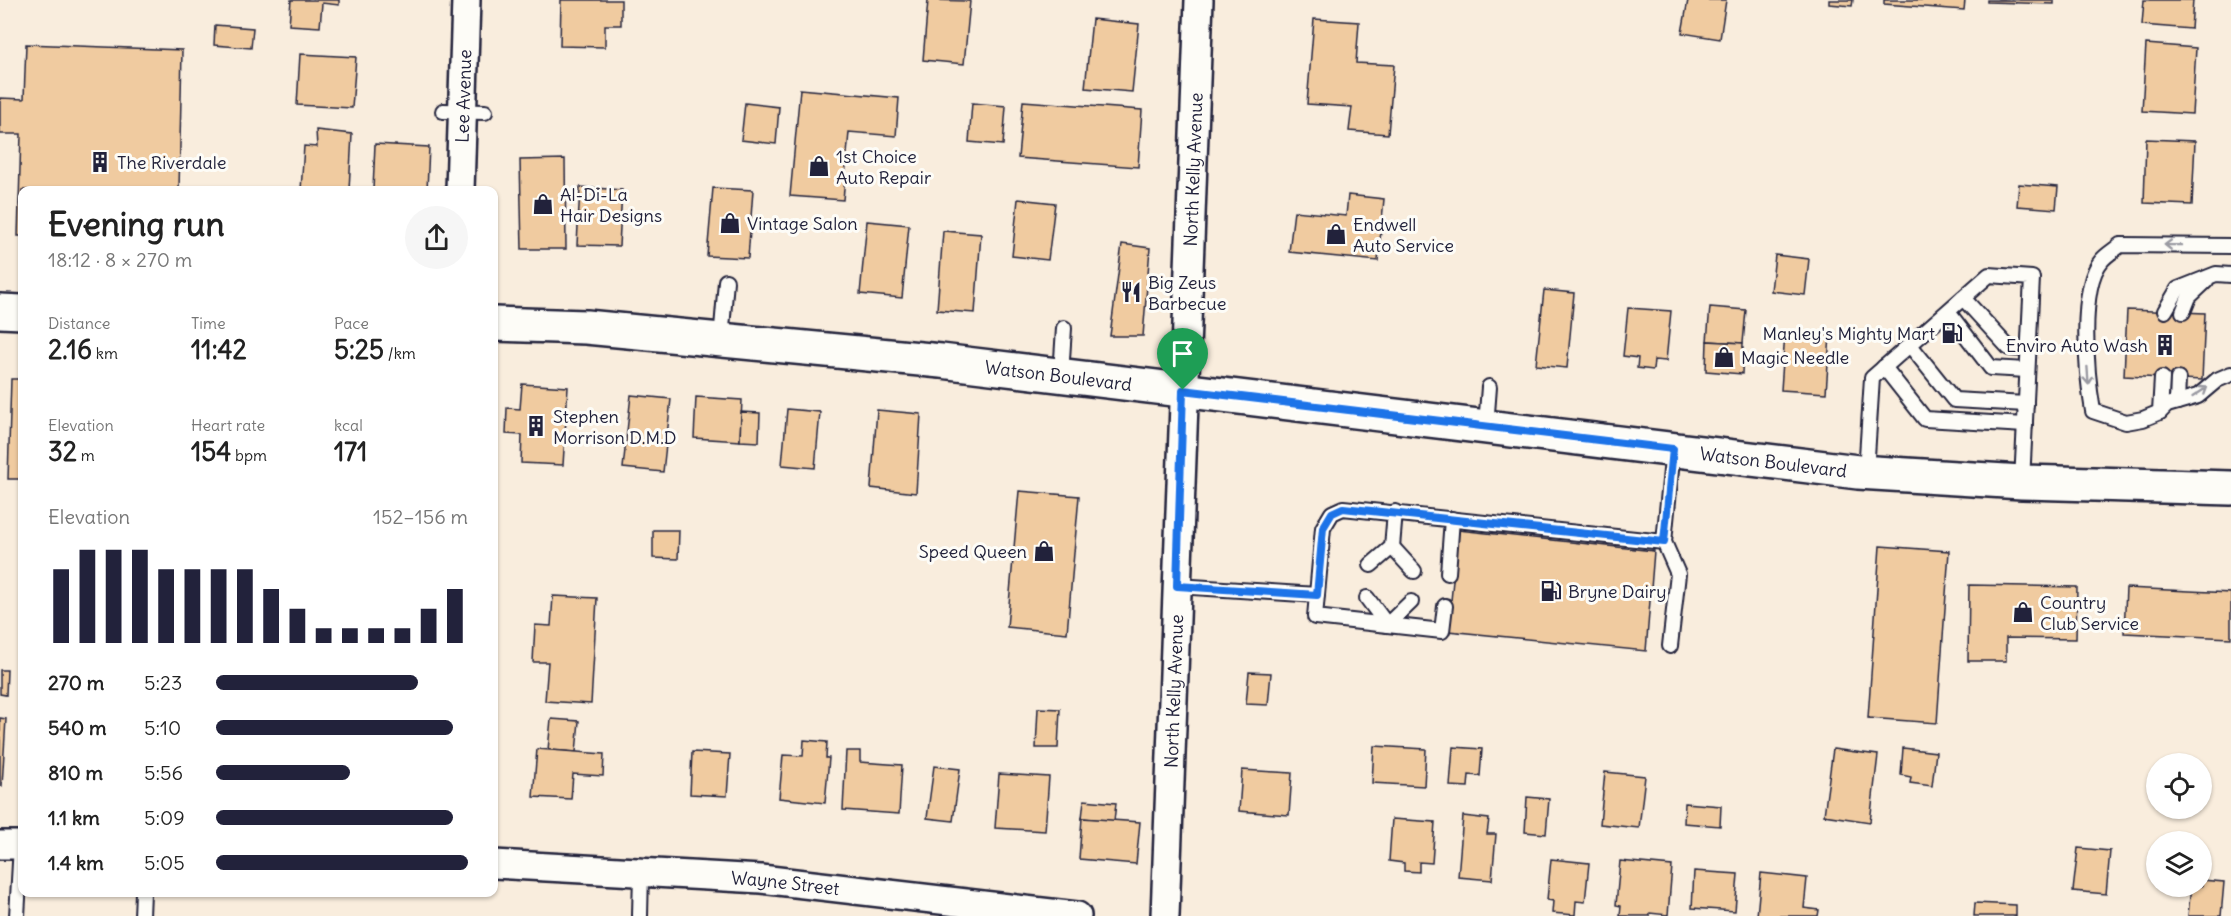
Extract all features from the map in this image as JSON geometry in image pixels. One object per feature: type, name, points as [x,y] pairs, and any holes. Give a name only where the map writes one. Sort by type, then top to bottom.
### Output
[{"type":"street","name":"Lee Avenue","points":[[460,186],[466,0]]},
{"type":"street","name":"North Kelly Avenue","points":[[1165,916],[1183,390],[1182,207],[1199,0]]},
{"type":"street","points":[[0,311],[18,312]]},
{"type":"street","name":"Watson Boulevard","points":[[498,324],[586,327],[941,361],[1866,472],[2022,482],[2231,488]]},
{"type":"street","name":"Wayne Street","points":[[498,864],[760,879],[1077,916]]},
{"type":"lane","points":[[2231,246],[2120,245],[2102,261],[2092,280],[2087,319],[2087,377],[2093,411],[2126,422],[2143,419],[2160,412],[2167,405],[2198,396],[2217,380],[2231,374]]},
{"type":"lane","points":[[2165,311],[2178,289],[2216,274],[2231,275]]},
{"type":"lane","points":[[1866,472],[1872,378],[1989,275],[2031,278],[2022,482]]},
{"type":"lane","points":[[2183,312],[2189,297],[2211,277]]},
{"type":"lane","points":[[721,340],[726,281]]},
{"type":"lane","points":[[1964,298],[2009,348],[2028,349]]},
{"type":"lane","points":[[1948,312],[1991,368],[2027,370]]},
{"type":"lane","points":[[1061,375],[1064,328]]},
{"type":"lane","points":[[1910,345],[1954,400],[2026,404]]},
{"type":"lane","points":[[1884,368],[1925,419],[2025,425]]},
{"type":"lane","points":[[2160,412],[2162,378]]},
{"type":"lane","points":[[2177,402],[2178,379]]},
{"type":"lane","points":[[1486,426],[1489,387]]},
{"type":"lane","points":[[1670,646],[1678,574],[1664,542],[1673,449]]},
{"type":"lane","points":[[1445,606],[1442,631],[1315,617],[1323,528],[1332,513],[1343,508],[1395,512],[1664,542]]},
{"type":"lane","points":[[1371,565],[1392,547],[1395,512]]},
{"type":"lane","points":[[1448,573],[1452,519]]},
{"type":"lane","points":[[1392,547],[1414,571]]},
{"type":"lane","points":[[1177,586],[1317,595]]},
{"type":"lane","points":[[1367,598],[1387,625]]},
{"type":"lane","points":[[1387,625],[1411,602]]},
{"type":"lane","points":[[14,845],[17,916]]},
{"type":"lane","points":[[640,872],[640,916]]},
{"type":"lane","points":[[142,916],[143,897]]},
{"type":"building","points":[[291,0],[339,0],[339,5],[322,3],[320,27],[289,25]]},
{"type":"building","points":[[561,0],[621,0],[621,25],[605,25],[605,47],[560,46]]},
{"type":"building","points":[[928,0],[970,1],[964,64],[923,60]]},
{"type":"building","points":[[1688,0],[1726,0],[1720,39],[1682,33]]},
{"type":"building","points":[[1829,0],[1853,0],[1852,6],[1829,4]]},
{"type":"building","points":[[1884,0],[1965,0],[1964,10],[1884,4]]},
{"type":"building","points":[[1987,0],[2054,0],[2054,4],[1987,2]]},
{"type":"building","points":[[2144,0],[2193,0],[2191,29],[2142,25]]},
{"type":"building","points":[[1092,19],[1139,24],[1132,92],[1085,88]]},
{"type":"building","points":[[1314,19],[1359,22],[1356,63],[1394,65],[1388,134],[1349,131],[1352,107],[1307,104]]},
{"type":"building","points":[[215,25],[253,28],[251,48],[214,45]]},
{"type":"building","name":"The Riverdale","points":[[26,44],[182,50],[179,186],[19,186],[21,134],[0,134],[0,98],[24,99]]},
{"type":"building","points":[[2146,44],[2196,48],[2192,114],[2142,111]]},
{"type":"building","points":[[300,54],[356,57],[352,108],[297,105]]},
{"type":"building","name":"1st Choice Auto Repair","points":[[800,89],[899,98],[896,136],[849,132],[843,200],[790,196]]},
{"type":"building","points":[[1023,101],[1142,110],[1138,167],[1018,158]]},
{"type":"building","points":[[745,103],[779,107],[776,144],[741,140]]},
{"type":"building","points":[[972,103],[1006,106],[1003,145],[969,142]]},
{"type":"building","points":[[316,130],[352,134],[349,186],[301,186],[304,146],[317,147]]},
{"type":"building","points":[[2146,139],[2195,141],[2192,205],[2144,203]]},
{"type":"building","points":[[375,144],[429,147],[427,186],[373,186]]},
{"type":"building","name":"Al-Di-La Hair Designs","points":[[565,159],[566,249],[522,249],[520,160]]},
{"type":"building","points":[[2019,184],[2058,187],[2056,209],[2017,206]]},
{"type":"building","points":[[580,187],[622,190],[619,246],[577,245]]},
{"type":"building","name":"Vintage Salon","points":[[713,188],[753,190],[748,258],[707,256]]},
{"type":"building","name":"Endwell Auto Service","points":[[1348,195],[1384,199],[1378,261],[1289,252],[1294,211],[1346,216]]},
{"type":"building","points":[[1018,199],[1055,203],[1048,260],[1012,256]]},
{"type":"building","points":[[867,221],[909,225],[902,298],[860,294]]},
{"type":"building","points":[[943,231],[981,234],[975,313],[937,310]]},
{"type":"building","name":"Big Zeus Barbecue","points":[[1122,244],[1150,248],[1143,336],[1110,336]]},
{"type":"building","points":[[1775,255],[1809,259],[1805,295],[1771,291]]},
{"type":"building","points":[[1544,290],[1574,293],[1567,368],[1536,365]]},
{"type":"building","points":[[1710,307],[1746,310],[1743,343],[1707,341]]},
{"type":"building","points":[[1628,308],[1671,311],[1666,361],[1654,360],[1653,370],[1637,368],[1638,358],[1623,356]]},
{"type":"building","name":"Enviro Auto Wash","points":[[2127,310],[2205,313],[2202,380],[2124,376]]},
{"type":"building","points":[[1785,332],[1830,335],[1826,393],[1781,390]]},
{"type":"building","name":"Magic Needle","points":[[1707,341],[1743,343],[1742,374],[1706,371]]},
{"type":"building","points":[[11,379],[18,379],[18,479],[8,479]]},
{"type":"building","name":"Stephen Morrison D.M.D","points":[[522,384],[568,387],[563,465],[521,463],[522,435],[506,434],[507,408],[520,409]]},
{"type":"building","points":[[631,395],[671,399],[663,472],[623,468]]},
{"type":"building","points":[[696,397],[742,400],[740,441],[694,438]]},
{"type":"building","points":[[787,409],[820,412],[815,468],[782,465]]},
{"type":"building","points":[[877,410],[921,414],[916,493],[871,488]]},
{"type":"building","points":[[741,412],[760,413],[759,442],[740,441]]},
{"type":"building","name":"Speed Queen","points":[[1019,491],[1079,496],[1067,633],[1007,627]]},
{"type":"building","points":[[653,530],[679,530],[678,559],[653,558]]},
{"type":"building","name":"Bryne Dairy","points":[[1458,530],[1654,551],[1646,651],[1448,631]]},
{"type":"building","points":[[1880,546],[1949,551],[1937,723],[1868,718]]},
{"type":"building","name":"Country Club Service","points":[[1969,585],[2077,587],[2076,639],[2006,638],[2006,661],[1968,661]]},
{"type":"building","points":[[2126,588],[2231,593],[2231,638],[2124,633]]},
{"type":"building","points":[[553,596],[597,598],[591,704],[545,701],[548,662],[533,662],[535,625],[551,626]]},
{"type":"building","points":[[0,670],[7,670],[6,695],[0,694]]},
{"type":"building","points":[[1249,672],[1271,673],[1268,705],[1246,704]]},
{"type":"building","points":[[1038,708],[1060,709],[1058,748],[1036,748]]},
{"type":"building","points":[[0,718],[6,719],[2,786],[0,786]]},
{"type":"building","points":[[551,719],[579,721],[576,752],[548,750]]},
{"type":"building","points":[[804,740],[827,742],[826,758],[829,758],[825,803],[779,798],[783,755],[803,756]]},
{"type":"building","points":[[1374,746],[1426,749],[1424,786],[1372,783]]},
{"type":"building","points":[[1453,747],[1482,749],[1480,776],[1469,775],[1468,787],[1450,786]]},
{"type":"building","points":[[1903,748],[1936,752],[1932,786],[1910,783],[1911,777],[1901,775]]},
{"type":"building","points":[[537,749],[604,754],[603,776],[573,774],[571,799],[533,797]]},
{"type":"building","points":[[1833,749],[1878,755],[1870,822],[1824,815]]},
{"type":"building","points":[[846,751],[860,751],[860,762],[902,765],[899,814],[843,810]]},
{"type":"building","points":[[692,752],[730,754],[727,796],[690,794]]},
{"type":"building","points":[[934,766],[960,769],[953,821],[927,818]]},
{"type":"building","points":[[1242,770],[1292,773],[1289,815],[1239,811]]},
{"type":"building","points":[[1605,772],[1645,776],[1639,828],[1600,824]]},
{"type":"building","points":[[999,774],[1049,777],[1045,831],[995,828]]},
{"type":"building","points":[[1527,797],[1549,799],[1546,834],[1525,832]]},
{"type":"building","points":[[1084,800],[1116,803],[1114,821],[1082,818]]},
{"type":"building","points":[[1685,803],[1721,806],[1720,826],[1684,823]]},
{"type":"building","points":[[1463,816],[1489,819],[1487,834],[1496,834],[1492,880],[1458,877]]},
{"type":"building","points":[[1082,818],[1140,822],[1136,864],[1079,859]]},
{"type":"building","points":[[1392,819],[1435,822],[1432,863],[1419,862],[1419,872],[1404,871],[1404,863],[1389,861]]},
{"type":"building","points":[[2078,848],[2110,851],[2106,894],[2073,891]]},
{"type":"building","points":[[1551,859],[1589,863],[1585,902],[1576,901],[1575,915],[1552,913],[1553,901],[1547,900]]},
{"type":"building","points":[[1620,861],[1672,866],[1668,915],[1650,913],[1650,916],[1620,916],[1621,906],[1616,905]]},
{"type":"building","points":[[1694,871],[1738,874],[1735,911],[1692,908]]},
{"type":"building","points":[[1761,873],[1807,878],[1804,908],[1819,910],[1818,916],[1757,916]]},
{"type":"building","points":[[2212,881],[2224,882],[2221,916],[2188,916],[2190,897],[2212,897]]},
{"type":"building","points":[[1975,903],[2016,905],[2016,916],[1974,916]]},
{"type":"place","name":"The Riverdale","points":[[100,162]]},
{"type":"place","name":"1st Choice Auto Repair","points":[[819,166]]},
{"type":"place","name":"Al-Di-La Hair Designs","points":[[543,204]]},
{"type":"place","name":"Vintage Salon","points":[[730,223]]},
{"type":"place","name":"Endwell Auto Service","points":[[1336,234]]},
{"type":"place","name":"Big Zeus Barbecue","points":[[1131,292]]},
{"type":"place","name":"Manley's Mighty Mart","points":[[1952,333]]},
{"type":"place","name":"Enviro Auto Wash","points":[[2165,345]]},
{"type":"place","name":"Magic Needle","points":[[1724,357]]},
{"type":"place","name":"Stephen Morrison D.M.D","points":[[536,426]]},
{"type":"place","name":"Speed Queen","points":[[1044,551]]},
{"type":"place","name":"Bryne Dairy","points":[[1551,591]]},
{"type":"place","name":"Country Club Service","points":[[2023,612]]},
{"type":"route","points":[[1183,390],[1673,449],[1664,542],[1343,508],[1332,513],[1323,528],[1317,595],[1177,586],[1183,390]]}]
